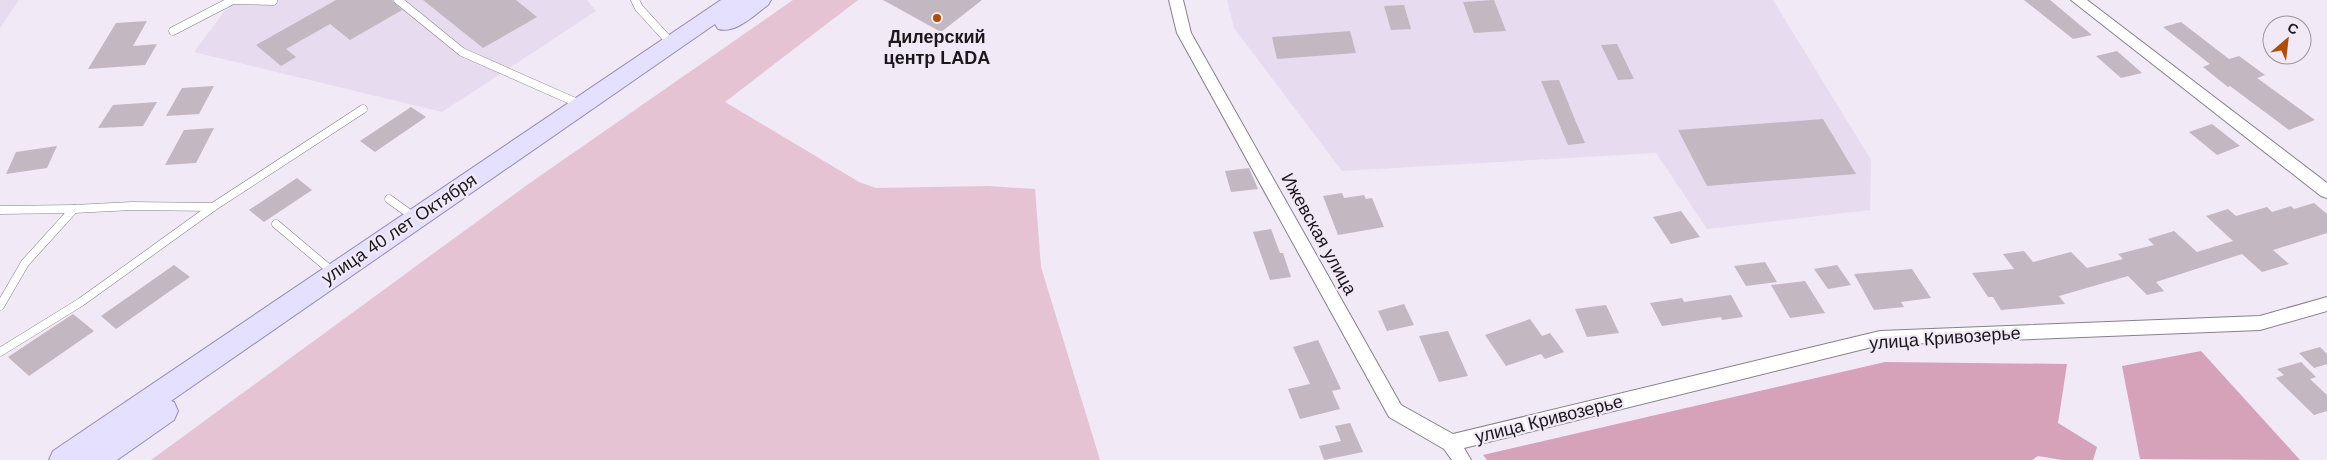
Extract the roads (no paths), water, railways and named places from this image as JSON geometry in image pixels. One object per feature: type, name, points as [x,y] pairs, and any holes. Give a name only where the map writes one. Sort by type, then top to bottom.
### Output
[{"type":"main road","name":"улица 40 лет Октября","points":[[94,460],[760,0]]},
{"type":"main road","name":"улица 40 лет Октября","points":[[63,460],[672,44],[731,1]]},
{"type":"street","name":"Ижевская улица","points":[[1176,0],[1184,32],[1395,411],[1451,443],[1462,460]]},
{"type":"street","points":[[2078,0],[2327,192]]},
{"type":"street","name":"улица Кривозерье","points":[[1451,443],[1880,338],[2260,323],[2327,304]]},
{"type":"lane","points":[[173,31],[231,0],[273,1]]},
{"type":"lane","points":[[398,0],[462,52],[582,105]]},
{"type":"lane","points":[[635,0],[638,8],[672,44]]},
{"type":"lane","points":[[0,352],[80,302],[213,207],[363,109]]},
{"type":"lane","points":[[389,199],[415,218]]},
{"type":"lane","points":[[0,210],[132,206],[213,207]]},
{"type":"lane","points":[[0,306],[25,263],[74,209]]},
{"type":"lane","points":[[276,224],[335,273]]},
{"type":"place","name":"Дилерский центр LADA","points":[[937,18]]}]
